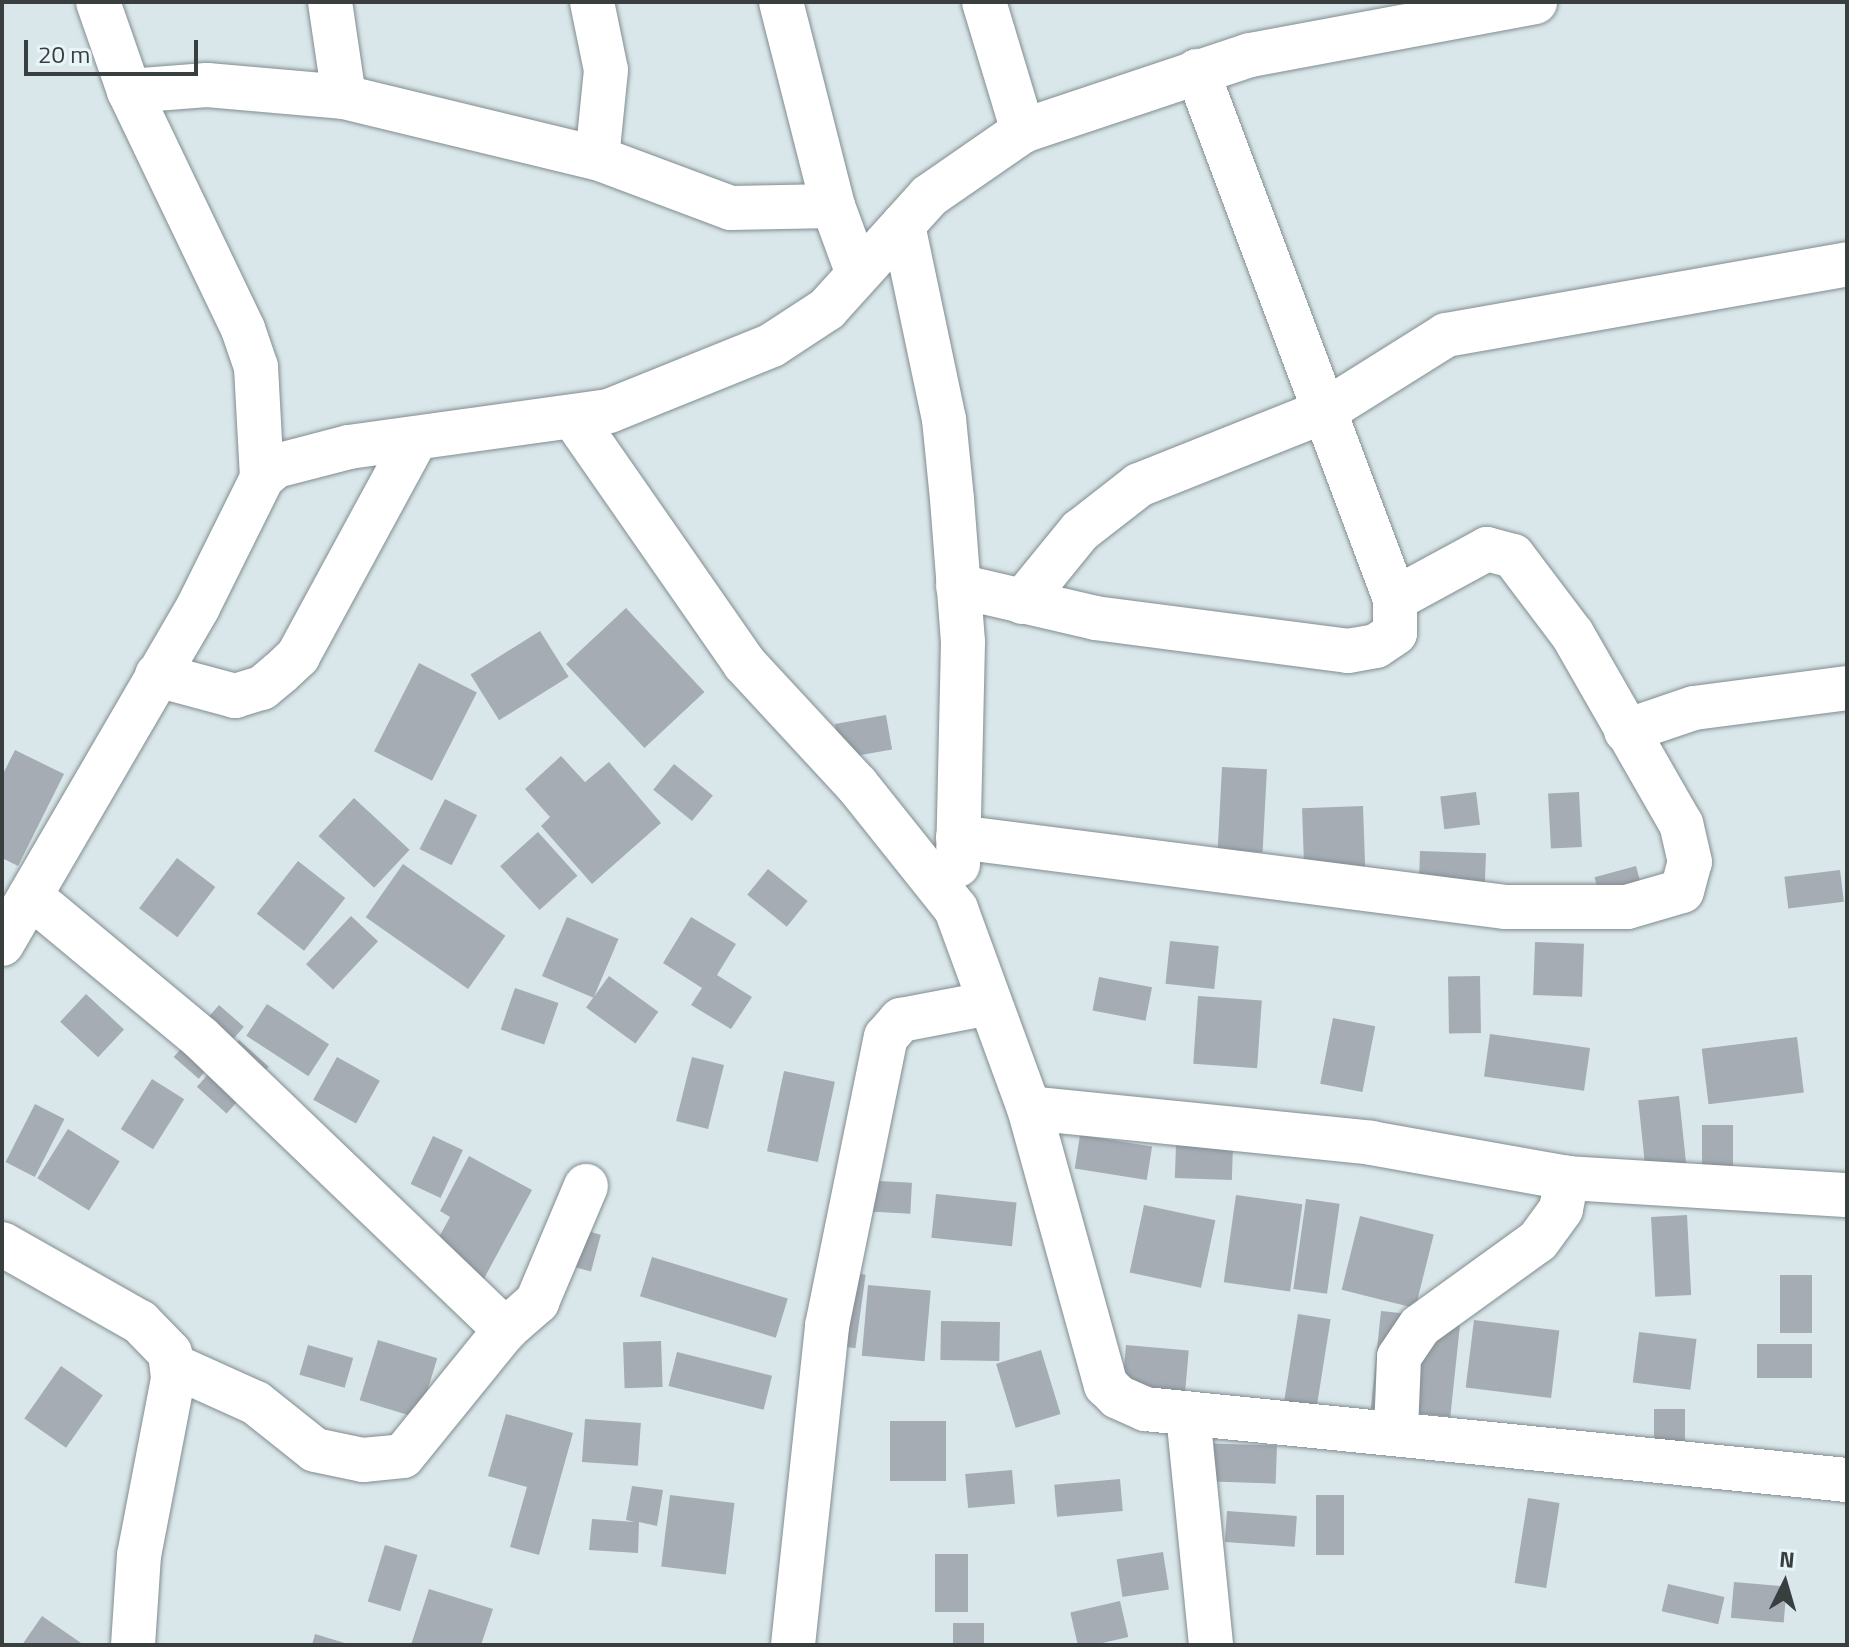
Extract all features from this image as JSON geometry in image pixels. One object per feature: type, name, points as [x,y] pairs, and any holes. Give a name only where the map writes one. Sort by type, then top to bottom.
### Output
[{"type":"street","points":[[2,944],[157,675],[262,478],[256,367],[243,329],[129,91],[98,2]]},
{"type":"street","points":[[330,2],[344,97]]},
{"type":"street","points":[[592,2],[606,63],[597,158]]},
{"type":"street","points":[[781,2],[833,206],[858,274]]},
{"type":"street","points":[[984,2],[1023,131]]},
{"type":"street","points":[[262,478],[304,454],[576,421],[772,345],[827,309],[929,196],[1023,131],[1350,20],[1535,2]]},
{"type":"street","points":[[958,586],[1022,602],[1348,651],[1376,646],[1395,633],[1395,599],[1197,71]]},
{"type":"street","points":[[129,91],[207,85],[344,97],[597,158],[731,208],[833,206]]},
{"type":"street","points":[[903,225],[944,419],[958,586],[956,909],[985,1004],[1029,1108],[1106,1385],[1145,1409],[1396,1430],[1847,1480]]},
{"type":"street","points":[[1022,602],[1080,531],[1139,485],[1325,411],[1420,348],[1467,327],[1847,264]]},
{"type":"street","points":[[576,421],[744,663],[857,785],[956,909]]},
{"type":"street","points":[[157,675],[235,696],[262,688],[280,673],[298,656],[414,442]]},
{"type":"street","points":[[958,837],[1454,902],[1540,909],[1659,902],[1688,884],[1688,837],[1572,634],[1504,550],[1487,549],[1395,599]]},
{"type":"street","points":[[1626,731],[1694,708],[1847,688]]},
{"type":"street","points":[[30,896],[201,1038],[505,1330]]},
{"type":"street","points":[[793,1645],[827,1326],[886,1037],[901,1020],[985,1004]]},
{"type":"street","points":[[1029,1108],[1371,1143],[1567,1178],[1847,1195]]},
{"type":"street","points":[[1396,1430],[1399,1357],[1420,1326],[1538,1241],[1561,1209],[1567,1178]]},
{"type":"street","points":[[174,1366],[256,1403],[315,1450],[384,1460],[419,1444],[505,1330],[537,1302],[586,1186]]},
{"type":"street","points":[[2,1244],[140,1322],[167,1345],[174,1366],[139,1555],[133,1645]]},
{"type":"street","points":[[1188,1414],[1211,1645]]},
{"type":"building","points":[[626,608],[704,692],[644,748],[566,664]]},
{"type":"building","points":[[540,631],[569,677],[499,720],[470,674]]},
{"type":"building","points":[[419,663],[477,693],[432,781],[374,751]]},
{"type":"building","points":[[886,715],[892,749],[841,758],[835,724]]},
{"type":"building","points":[[15,750],[64,774],[18,866],[2,858],[2,776]]},
{"type":"building","points":[[561,756],[585,782],[609,762],[661,823],[592,884],[541,826],[550,817],[525,789]]},
{"type":"building","points":[[674,764],[713,795],[692,821],[653,790]]},
{"type":"building","points":[[1222,767],[1267,769],[1263,852],[1218,850]]},
{"type":"building","points":[[1476,792],[1480,825],[1444,829],[1440,796]]},
{"type":"building","points":[[1579,792],[1582,847],[1551,849],[1548,794]]},
{"type":"building","points":[[354,798],[410,850],[374,888],[319,836]]},
{"type":"building","points":[[445,799],[477,815],[452,865],[420,849]]},
{"type":"building","points":[[1363,806],[1366,884],[1305,886],[1302,808]]},
{"type":"building","points":[[538,832],[577,876],[540,910],[500,866]]},
{"type":"building","points":[[1420,851],[1486,853],[1484,900],[1418,898]]},
{"type":"building","points":[[177,858],[215,887],[177,937],[139,908]]},
{"type":"building","points":[[298,861],[345,898],[304,951],[257,914]]},
{"type":"building","points":[[403,864],[505,936],[468,989],[366,917]]},
{"type":"building","points":[[1636,866],[1644,895],[1602,906],[1594,877]]},
{"type":"building","points":[[768,869],[808,901],[787,927],[747,895]]},
{"type":"building","points":[[1840,870],[1844,902],[1788,909],[1784,877]]},
{"type":"building","points":[[351,916],[378,941],[333,990],[306,964]]},
{"type":"building","points":[[567,917],[619,939],[594,998],[542,976]]},
{"type":"building","points":[[691,917],[736,944],[717,975],[752,997],[731,1029],[691,1005],[702,988],[663,963]]},
{"type":"building","points":[[1170,941],[1219,946],[1214,989],[1166,984]]},
{"type":"building","points":[[1535,942],[1584,944],[1582,997],[1533,995]]},
{"type":"building","points":[[609,976],[658,1012],[635,1043],[586,1008]]},
{"type":"building","points":[[1480,976],[1481,1033],[1449,1034],[1448,977]]},
{"type":"building","points":[[1099,977],[1152,987],[1146,1021],[1093,1010]]},
{"type":"building","points":[[515,988],[558,1003],[544,1045],[501,1030]]},
{"type":"building","points":[[86,994],[124,1029],[98,1057],[60,1022]]},
{"type":"building","points":[[1198,996],[1262,1000],[1257,1068],[1193,1064]]},
{"type":"building","points":[[267,1004],[329,1044],[308,1076],[246,1036]]},
{"type":"building","points":[[219,1005],[244,1027],[199,1079],[174,1057]]},
{"type":"building","points":[[1333,1018],[1375,1026],[1362,1092],[1320,1084]]},
{"type":"building","points":[[1490,1034],[1590,1048],[1584,1091],[1484,1077]]},
{"type":"building","points":[[1797,1037],[1804,1093],[1709,1104],[1702,1049]]},
{"type":"building","points":[[239,1040],[269,1067],[227,1114],[197,1087]]},
{"type":"building","points":[[337,1057],[380,1081],[356,1124],[313,1100]]},
{"type":"building","points":[[692,1057],[724,1065],[708,1129],[676,1121]]},
{"type":"building","points":[[784,1071],[835,1082],[818,1162],[767,1151]]},
{"type":"building","points":[[152,1079],[184,1099],[153,1149],[121,1129]]},
{"type":"building","points":[[1679,1096],[1686,1166],[1646,1170],[1638,1100]]},
{"type":"building","points":[[35,1104],[64,1119],[35,1177],[5,1162]]},
{"type":"building","points":[[1702,1125],[1733,1125],[1733,1178],[1702,1178]]},
{"type":"building","points":[[68,1129],[120,1161],[89,1211],[37,1178]]},
{"type":"building","points":[[1080,1135],[1152,1146],[1147,1180],[1075,1169]]},
{"type":"building","points":[[433,1136],[463,1150],[441,1198],[411,1184]]},
{"type":"building","points":[[1176,1145],[1233,1147],[1232,1180],[1175,1178]]},
{"type":"building","points":[[469,1156],[532,1190],[480,1286],[428,1257],[450,1217],[440,1211]]},
{"type":"building","points":[[861,1180],[912,1183],[910,1214],[859,1211]]},
{"type":"building","points":[[936,1194],[1017,1202],[1012,1246],[931,1238]]},
{"type":"building","points":[[1236,1195],[1302,1204],[1290,1291],[1224,1282]]},
{"type":"building","points":[[1306,1199],[1340,1204],[1327,1294],[1293,1289]]},
{"type":"building","points":[[1144,1205],[1215,1220],[1201,1288],[1130,1272]]},
{"type":"building","points":[[1687,1215],[1691,1295],[1655,1297],[1651,1217]]},
{"type":"building","points":[[1360,1216],[1434,1234],[1415,1308],[1342,1290]]},
{"type":"building","points":[[568,1226],[601,1235],[591,1272],[558,1263]]},
{"type":"building","points":[[652,1257],[788,1299],[776,1338],[640,1296]]},
{"type":"building","points":[[831,1270],[866,1275],[855,1348],[821,1343]]},
{"type":"building","points":[[1780,1275],[1812,1275],[1812,1333],[1780,1333]]},
{"type":"building","points":[[868,1285],[931,1290],[925,1361],[862,1356]]},
{"type":"building","points":[[1381,1311],[1461,1319],[1450,1417],[1371,1408]]},
{"type":"building","points":[[1298,1314],[1331,1319],[1316,1412],[1283,1407]]},
{"type":"building","points":[[1474,1320],[1559,1330],[1551,1398],[1466,1387]]},
{"type":"building","points":[[941,1321],[1000,1322],[999,1361],[940,1360]]},
{"type":"building","points":[[1639,1332],[1697,1339],[1690,1390],[1633,1383]]},
{"type":"building","points":[[378,1340],[437,1358],[419,1418],[360,1400]]},
{"type":"building","points":[[661,1341],[663,1387],[625,1388],[623,1342]]},
{"type":"building","points":[[1757,1344],[1812,1344],[1812,1378],[1757,1378]]},
{"type":"building","points":[[308,1345],[353,1358],[345,1388],[299,1375]]},
{"type":"building","points":[[1126,1345],[1189,1350],[1184,1399],[1122,1394]]},
{"type":"building","points":[[1041,1350],[1061,1414],[1016,1428],[996,1364]]},
{"type":"building","points":[[677,1352],[772,1376],[764,1410],[669,1386]]},
{"type":"building","points":[[61,1366],[103,1395],[66,1448],[24,1418]]},
{"type":"building","points":[[1654,1409],[1685,1409],[1685,1458],[1654,1458]]},
{"type":"building","points":[[506,1414],[573,1433],[539,1555],[510,1547],[527,1487],[488,1476]]},
{"type":"building","points":[[585,1419],[641,1423],[638,1466],[582,1462]]},
{"type":"building","points":[[890,1421],[946,1421],[946,1481],[890,1481]]},
{"type":"building","points":[[1200,1443],[1277,1446],[1276,1484],[1199,1481]]},
{"type":"building","points":[[1012,1470],[1015,1504],[968,1508],[965,1474]]},
{"type":"building","points":[[1120,1479],[1123,1511],[1057,1517],[1054,1485]]},
{"type":"building","points":[[632,1486],[663,1490],[657,1526],[639,1522],[638,1553],[589,1550],[592,1519],[635,1522],[626,1520]]},
{"type":"building","points":[[670,1495],[735,1503],[726,1574],[661,1566]]},
{"type":"building","points":[[1316,1495],[1344,1495],[1344,1555],[1316,1555]]},
{"type":"building","points":[[1528,1498],[1560,1503],[1546,1588],[1515,1583]]},
{"type":"building","points":[[1227,1511],[1297,1516],[1295,1547],[1225,1542]]},
{"type":"building","points":[[385,1545],[418,1555],[400,1611],[368,1601]]},
{"type":"building","points":[[1163,1552],[1169,1590],[1123,1597],[1117,1559]]},
{"type":"building","points":[[935,1554],[968,1554],[968,1612],[935,1612]]},
{"type":"building","points":[[1734,1582],[1787,1587],[1784,1622],[1731,1618]]},
{"type":"building","points":[[1668,1584],[1725,1597],[1718,1624],[1662,1611]]},
{"type":"building","points":[[429,1589],[493,1609],[481,1645],[411,1645]]},
{"type":"building","points":[[1120,1601],[1128,1637],[1094,1645],[1078,1645],[1070,1612]]},
{"type":"building","points":[[42,1616],[84,1645],[22,1645]]},
{"type":"building","points":[[953,1623],[984,1623],[984,1645],[953,1645]]},
{"type":"building","points":[[315,1634],[348,1644],[348,1645],[312,1645]]}]
